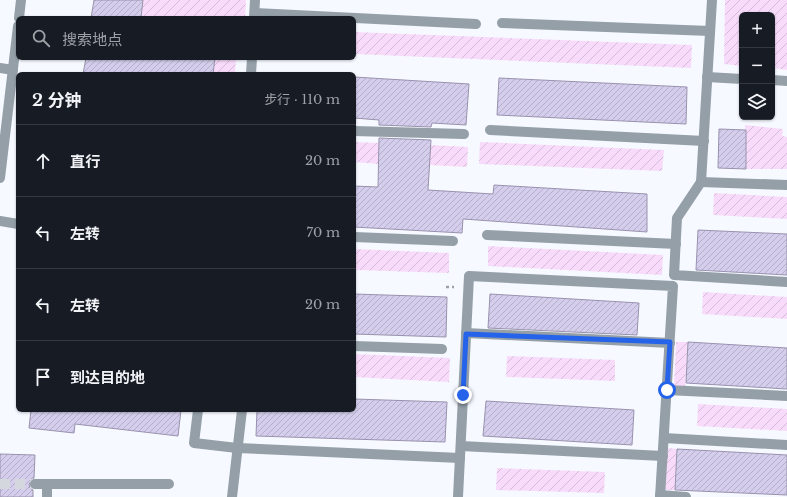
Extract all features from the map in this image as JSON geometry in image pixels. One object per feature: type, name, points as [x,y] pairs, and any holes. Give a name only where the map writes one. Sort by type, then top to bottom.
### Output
[{"type":"street","points":[[19,16],[21,0]]},
{"type":"street","points":[[255,0],[255,15],[280,16]]},
{"type":"street","points":[[712,0],[701,182],[677,218],[674,275],[787,282]]},
{"type":"street","points":[[356,19],[476,24]]},
{"type":"street","points":[[502,23],[710,31]]},
{"type":"street","points":[[0,178],[16,44]]},
{"type":"street","points":[[251,72],[252,60]]},
{"type":"street","points":[[0,68],[13,70]]},
{"type":"street","points":[[707,77],[739,79]]},
{"type":"street","points":[[775,80],[787,81]]},
{"type":"street","points":[[356,130],[464,134]]},
{"type":"street","points":[[490,130],[704,141]]},
{"type":"street","points":[[701,182],[787,185]]},
{"type":"street","points":[[0,221],[16,224]]},
{"type":"street","points":[[487,235],[676,244]]},
{"type":"street","points":[[356,237],[453,241]]},
{"type":"street","points":[[467,497],[458,497],[469,276],[673,286],[660,496],[686,497]]},
{"type":"street","points":[[466,334],[670,342]]},
{"type":"street","points":[[356,346],[442,348]]},
{"type":"street","points":[[667,390],[787,396]]},
{"type":"street","points":[[198,412],[194,443],[237,448],[460,458]]},
{"type":"street","points":[[232,497],[242,412]]},
{"type":"street","points":[[664,438],[787,445]]},
{"type":"street","points":[[460,446],[663,456]]},
{"type":"street","points":[[35,484],[169,484]]},
{"type":"street","points":[[47,497],[48,484]]},
{"type":"shaded area","points":[[143,0],[246,0],[245,16],[141,16]]},
{"type":"shaded area","points":[[725,0],[787,0],[787,70],[775,68],[775,12],[739,12],[739,66],[724,64]]},
{"type":"shaded area","points":[[356,32],[692,45],[691,68],[356,54]]},
{"type":"shaded area","points":[[215,60],[236,60],[235,72],[213,72]]},
{"type":"shaded area","points":[[745,125],[783,129],[782,136],[787,137],[787,169],[746,169]]},
{"type":"shaded area","points":[[356,142],[379,143],[378,164],[356,162]]},
{"type":"shaded area","points":[[480,142],[664,150],[662,171],[479,164]]},
{"type":"shaded area","points":[[430,145],[468,147],[467,167],[429,165]]},
{"type":"shaded area","points":[[714,193],[787,197],[787,219],[713,215]]},
{"type":"shaded area","points":[[488,246],[663,255],[662,275],[488,266]]},
{"type":"shaded area","points":[[356,249],[449,253],[449,273],[356,270]]},
{"type":"shaded area","points":[[703,292],[787,297],[787,319],[702,314]]},
{"type":"shaded area","points":[[676,342],[688,342],[685,387],[674,386]]},
{"type":"shaded area","points":[[356,354],[450,358],[449,382],[356,377]]},
{"type":"shaded area","points":[[507,356],[615,360],[615,381],[506,377]]},
{"type":"shaded area","points":[[698,404],[787,409],[787,431],[697,426]]},
{"type":"shaded area","points":[[667,448],[677,449],[675,490],[665,490]]},
{"type":"shaded area","points":[[497,468],[605,472],[604,493],[496,490]]},
{"type":"building","points":[[94,0],[143,0],[141,16],[91,16]]},
{"type":"building","points":[[86,60],[215,60],[213,72],[83,72]]},
{"type":"building","points":[[356,77],[469,84],[466,125],[432,123],[431,127],[379,125],[379,120],[356,118]]},
{"type":"building","points":[[499,78],[687,87],[686,124],[497,115]]},
{"type":"building","points":[[719,129],[746,130],[746,169],[718,168]]},
{"type":"building","points":[[379,138],[431,140],[428,190],[493,194],[494,185],[647,194],[647,232],[463,219],[462,233],[356,227],[356,186],[378,187]]},
{"type":"building","points":[[698,230],[787,234],[787,275],[696,270]]},
{"type":"building","points":[[356,294],[447,297],[446,337],[356,334]]},
{"type":"building","points":[[490,294],[639,303],[637,335],[488,328]]},
{"type":"building","points":[[688,342],[787,348],[787,389],[686,383]]},
{"type":"building","points":[[356,399],[447,402],[445,442],[256,436],[257,412],[356,412]]},
{"type":"building","points":[[486,401],[634,410],[632,445],[483,436]]},
{"type":"building","points":[[31,412],[181,412],[178,436],[75,424],[74,433],[29,428]]},
{"type":"building","points":[[677,449],[787,455],[787,495],[675,490]]},
{"type":"building","points":[[0,454],[35,455],[34,478],[29,484],[30,488],[33,490],[33,497],[0,497]]},
{"type":"tunnel","points":[[0,484],[35,484]]},
{"type":"route","points":[[463,395],[466,334],[670,342],[667,390]]}]
